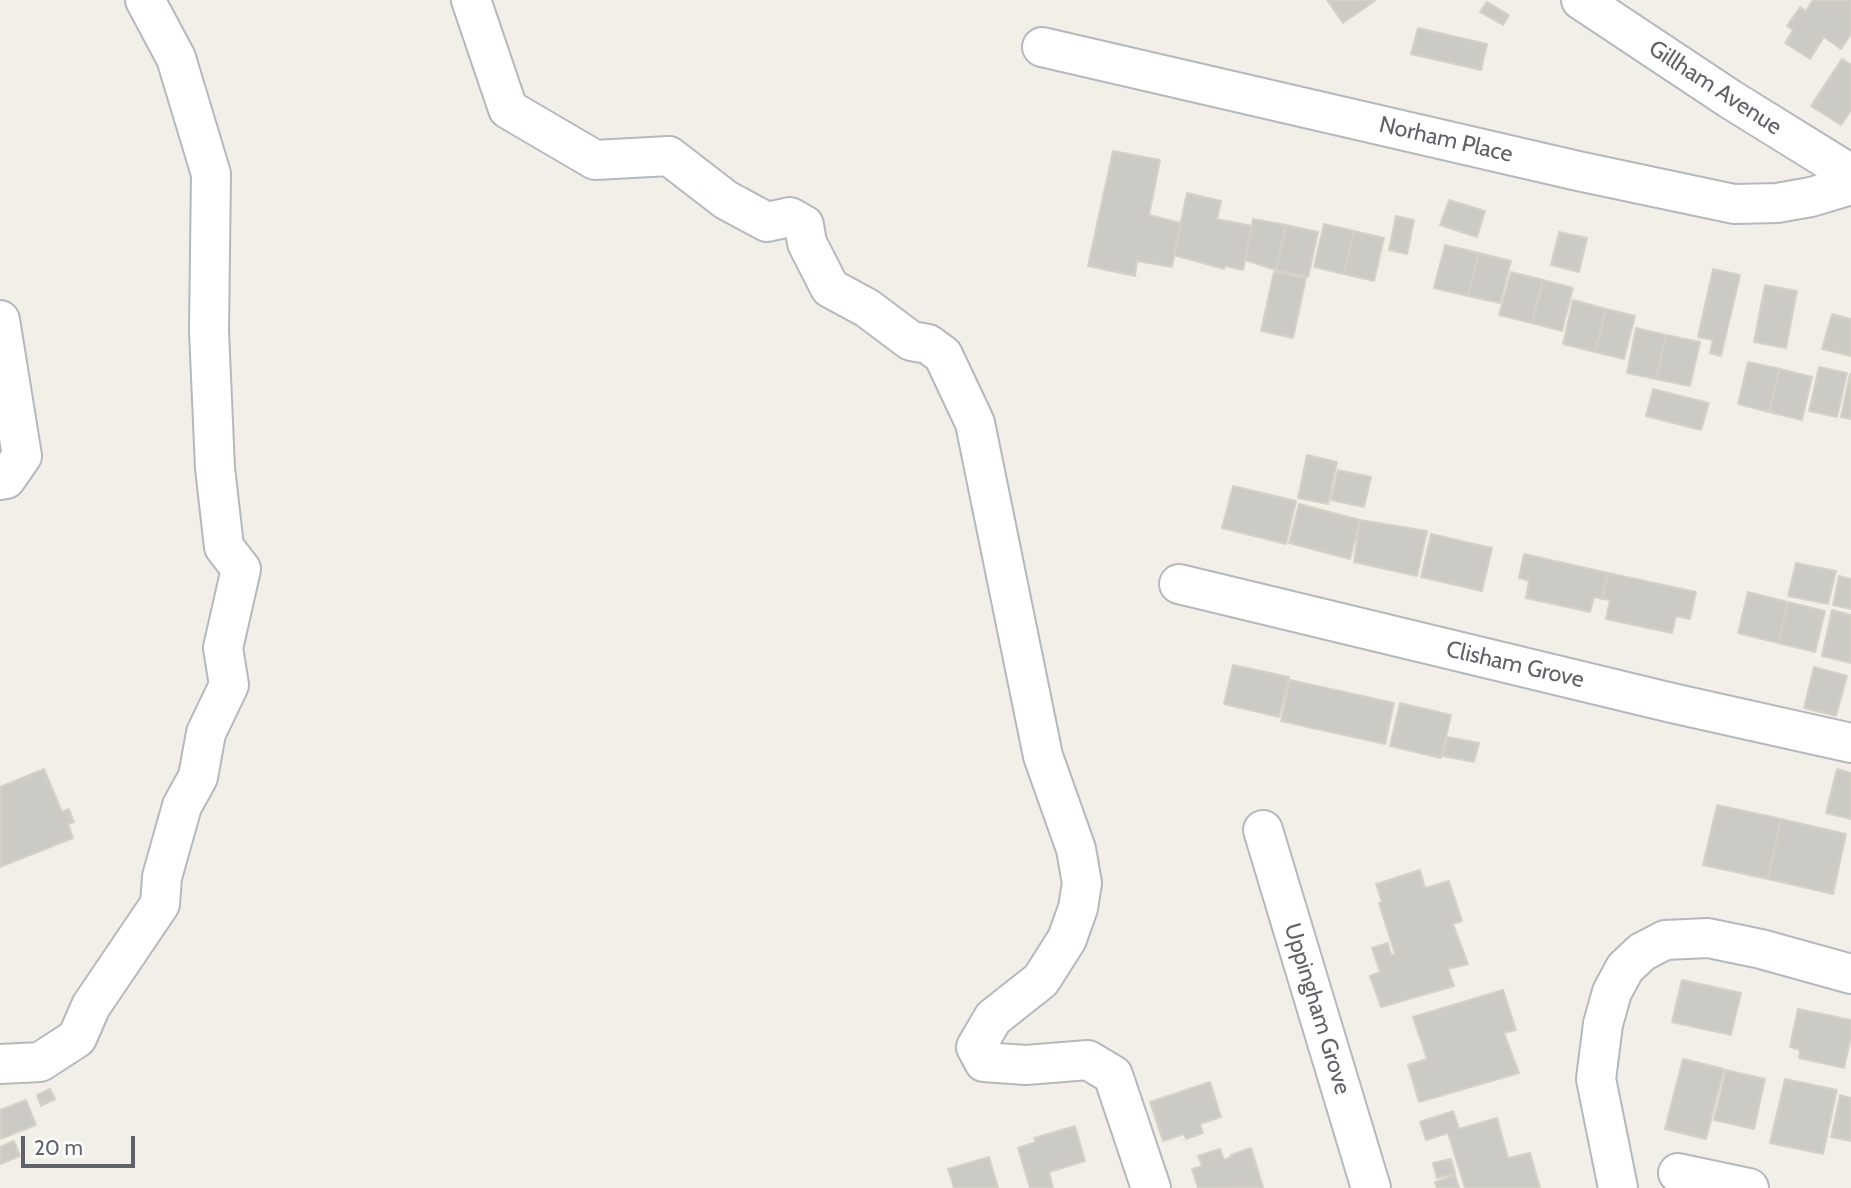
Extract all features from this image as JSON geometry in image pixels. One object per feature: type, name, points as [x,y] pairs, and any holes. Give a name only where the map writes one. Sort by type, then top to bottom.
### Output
[{"type":"street","points":[[0,1064],[40,1062],[77,1038],[91,1006],[160,904],[162,877],[182,806],[198,777],[206,733],[229,685],[223,648],[242,569],[224,547],[215,468],[209,331],[211,174],[176,58],[145,0]]},
{"type":"street","points":[[471,0],[508,110],[595,160],[669,156],[726,200],[767,222],[790,217],[804,225],[807,243],[830,288],[867,308],[911,341],[928,344],[943,355],[975,423],[1043,756],[1076,849],[1082,883],[1078,908],[1067,939],[1041,980],[993,1018],[976,1047],[984,1062],[1026,1065],[1088,1060],[1113,1075],[1151,1188]]},
{"type":"street","name":"Gillham Avenue","points":[[1580,0],[1730,99],[1851,174]]},
{"type":"street","name":"Norham Place","points":[[1042,47],[1577,171],[1734,204],[1777,203],[1811,197],[1851,185]]},
{"type":"street","points":[[0,320],[22,456],[6,479],[0,480]]},
{"type":"street","name":"Clisham Grove","points":[[1179,584],[1591,684],[1851,743]]},
{"type":"street","name":"Uppingham Grove","points":[[1263,830],[1371,1188]]},
{"type":"street","points":[[1617,1180],[1597,1079],[1603,1024],[1612,992],[1625,968],[1642,952],[1665,940],[1708,938],[1761,948],[1851,974]]},
{"type":"street","points":[[1678,1172],[1749,1188]]},
{"type":"building","points":[[1327,0],[1376,0],[1343,23]]},
{"type":"building","points":[[1813,0],[1851,0],[1851,34],[1841,49],[1824,37],[1810,59],[1785,43],[1793,30],[1787,26],[1800,7],[1806,11]]},
{"type":"building","points":[[1487,2],[1509,15],[1503,25],[1480,12]]},
{"type":"building","points":[[1418,28],[1487,44],[1481,70],[1411,54]]},
{"type":"building","points":[[1842,59],[1851,65],[1851,110],[1841,125],[1811,106]]},
{"type":"building","points":[[1113,151],[1160,160],[1149,215],[1181,223],[1172,267],[1137,261],[1135,276],[1088,266]]},
{"type":"building","points":[[1187,193],[1221,201],[1217,219],[1252,226],[1243,270],[1225,266],[1224,269],[1174,255]]},
{"type":"building","points":[[1449,200],[1485,211],[1477,237],[1440,225]]},
{"type":"building","points":[[1396,216],[1414,220],[1407,254],[1389,250]]},
{"type":"building","points":[[1253,219],[1286,225],[1276,270],[1245,260]]},
{"type":"building","points":[[1324,224],[1354,231],[1344,274],[1314,267]]},
{"type":"building","points":[[1286,225],[1318,232],[1308,277],[1276,270]]},
{"type":"building","points":[[1354,231],[1384,238],[1374,281],[1344,274]]},
{"type":"building","points":[[1559,232],[1587,238],[1579,272],[1551,265]]},
{"type":"building","points":[[1445,245],[1479,253],[1468,296],[1434,288]]},
{"type":"building","points":[[1479,253],[1511,261],[1500,303],[1468,296]]},
{"type":"building","points":[[1713,269],[1740,275],[1721,356],[1710,353],[1713,340],[1698,337]]},
{"type":"building","points":[[1274,272],[1306,278],[1293,338],[1261,331]]},
{"type":"building","points":[[1511,272],[1543,280],[1532,323],[1499,315]]},
{"type":"building","points":[[1543,280],[1573,288],[1562,331],[1532,323]]},
{"type":"building","points":[[1765,285],[1797,291],[1786,348],[1754,342]]},
{"type":"building","points":[[1573,300],[1606,309],[1595,352],[1563,344]]},
{"type":"building","points":[[1606,309],[1635,316],[1624,359],[1595,352]]},
{"type":"building","points":[[1832,314],[1851,319],[1851,356],[1822,349]]},
{"type":"building","points":[[1636,328],[1666,335],[1656,379],[1627,373]]},
{"type":"building","points":[[1666,335],[1700,342],[1690,386],[1656,379]]},
{"type":"building","points":[[1748,362],[1780,369],[1769,412],[1738,404]]},
{"type":"building","points":[[1819,367],[1847,373],[1837,417],[1809,411]]},
{"type":"building","points":[[1780,369],[1812,377],[1802,420],[1769,412]]},
{"type":"building","points":[[1851,374],[1851,419],[1841,417]]},
{"type":"building","points":[[1653,389],[1709,403],[1701,430],[1646,416]]},
{"type":"building","points":[[1307,455],[1337,462],[1328,504],[1298,498]]},
{"type":"building","points":[[1338,470],[1371,477],[1364,507],[1331,500]]},
{"type":"building","points":[[1233,486],[1296,501],[1286,544],[1222,528]]},
{"type":"building","points":[[1299,504],[1360,520],[1350,559],[1289,543]]},
{"type":"building","points":[[1360,520],[1427,531],[1417,576],[1354,562]]},
{"type":"building","points":[[1431,534],[1492,548],[1482,591],[1421,577]]},
{"type":"building","points":[[1524,554],[1608,573],[1602,599],[1594,597],[1590,612],[1526,598],[1529,581],[1519,578]]},
{"type":"building","points":[[1796,563],[1836,571],[1828,604],[1788,596]]},
{"type":"building","points":[[1608,573],[1696,592],[1690,619],[1676,616],[1672,633],[1606,619],[1610,600],[1602,599]]},
{"type":"building","points":[[1839,576],[1851,579],[1851,609],[1833,605]]},
{"type":"building","points":[[1748,592],[1788,602],[1778,643],[1738,633]]},
{"type":"building","points":[[1788,602],[1825,611],[1815,652],[1778,643]]},
{"type":"building","points":[[1832,610],[1851,615],[1851,663],[1822,656]]},
{"type":"building","points":[[1233,665],[1289,677],[1279,717],[1224,704]]},
{"type":"building","points":[[1814,667],[1847,676],[1836,716],[1804,708]]},
{"type":"building","points":[[1290,680],[1394,703],[1385,744],[1281,721]]},
{"type":"building","points":[[1400,703],[1451,715],[1441,758],[1390,746]]},
{"type":"building","points":[[1447,737],[1479,743],[1474,762],[1443,756]]},
{"type":"building","points":[[44,769],[62,812],[69,809],[74,822],[68,824],[73,838],[0,867],[0,787]]},
{"type":"building","points":[[1837,769],[1851,773],[1851,819],[1826,813]]},
{"type":"building","points":[[1717,805],[1781,819],[1768,879],[1703,865]]},
{"type":"building","points":[[1781,819],[1846,834],[1833,894],[1768,879]]},
{"type":"building","points":[[1420,870],[1425,888],[1449,881],[1462,921],[1453,924],[1468,964],[1448,969],[1454,986],[1381,1007],[1370,976],[1380,972],[1372,948],[1388,943],[1391,955],[1395,954],[1376,884]]},
{"type":"building","points":[[1682,980],[1741,993],[1731,1035],[1672,1022]]},
{"type":"building","points":[[1503,990],[1516,1030],[1504,1033],[1519,1073],[1419,1102],[1408,1065],[1427,1059],[1413,1017]]},
{"type":"building","points":[[1798,1009],[1851,1020],[1851,1036],[1844,1068],[1799,1058],[1800,1050],[1790,1047]]},
{"type":"building","points":[[1683,1059],[1724,1069],[1706,1139],[1665,1129]]},
{"type":"building","points":[[1726,1070],[1765,1079],[1754,1129],[1714,1120]]},
{"type":"building","points":[[1785,1079],[1837,1090],[1823,1154],[1770,1143]]},
{"type":"building","points":[[1210,1082],[1221,1117],[1200,1124],[1203,1133],[1186,1139],[1184,1134],[1163,1141],[1150,1102]]},
{"type":"building","points":[[50,1089],[55,1099],[41,1106],[37,1095]]},
{"type":"building","points":[[1840,1095],[1851,1098],[1851,1141],[1831,1137]]},
{"type":"building","points":[[26,1100],[36,1125],[0,1139],[0,1110]]},
{"type":"building","points":[[1453,1111],[1459,1129],[1497,1118],[1508,1158],[1530,1153],[1540,1188],[1465,1188],[1448,1133],[1426,1140],[1420,1122]]},
{"type":"building","points":[[1075,1126],[1085,1161],[1049,1172],[1053,1188],[1030,1188],[1018,1148],[1036,1142],[1034,1138]]},
{"type":"building","points":[[14,1141],[20,1156],[0,1164],[0,1147]]},
{"type":"building","points":[[1251,1148],[1263,1187],[1198,1188],[1192,1169],[1202,1166],[1198,1156],[1220,1149],[1224,1160]]},
{"type":"building","points":[[989,1157],[998,1188],[954,1188],[948,1169]]},
{"type":"building","points":[[1451,1159],[1455,1173],[1437,1178],[1433,1163]]},
{"type":"building","points":[[1455,1175],[1459,1188],[1437,1188],[1435,1182]]}]
